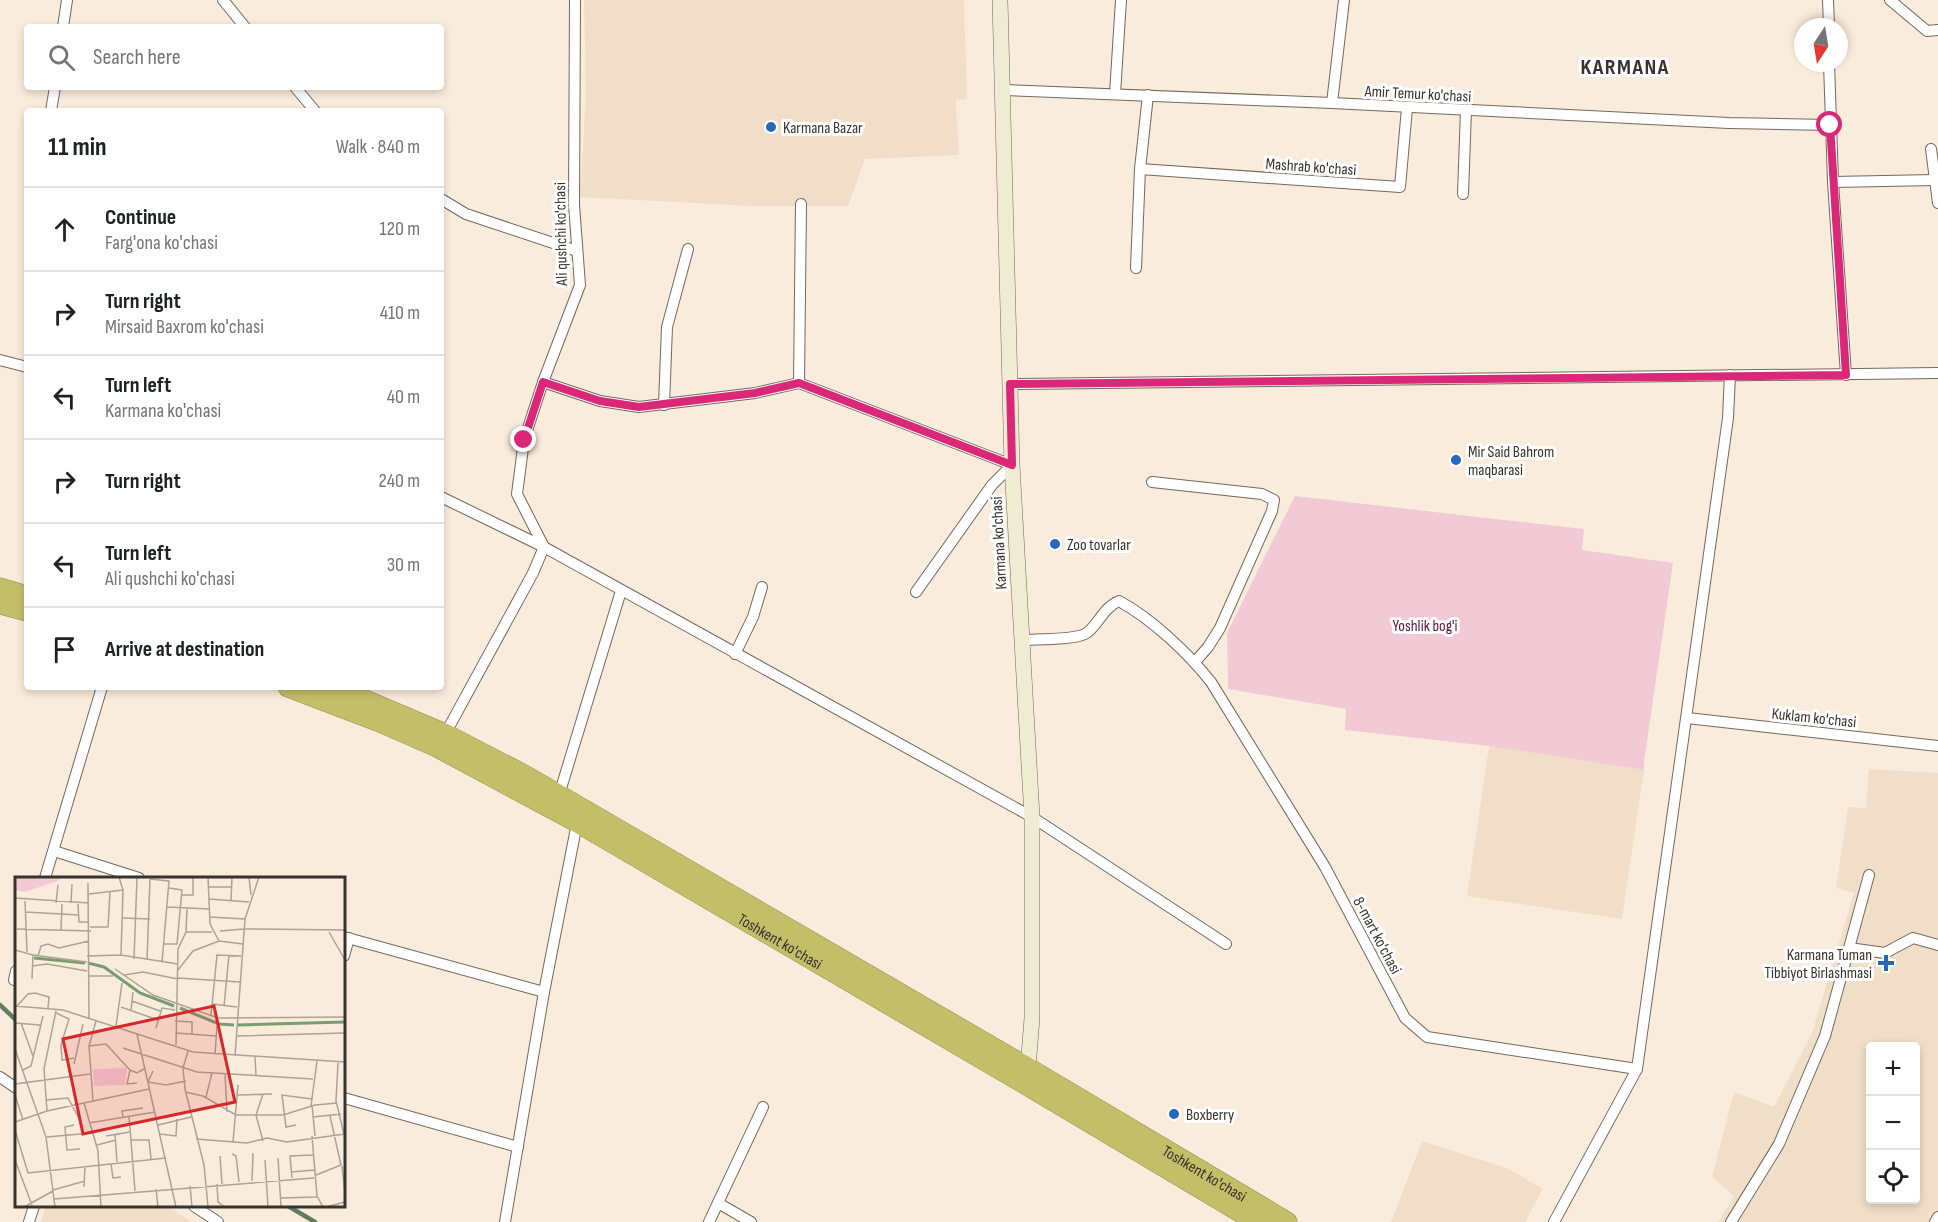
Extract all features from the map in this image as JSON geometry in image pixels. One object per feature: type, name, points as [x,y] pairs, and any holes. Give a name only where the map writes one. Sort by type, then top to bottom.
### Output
[{"type":"highway","points":[[0,588],[24,595]]},
{"type":"highway","points":[[0,604],[24,610]]},
{"type":"highway","name":"Toshkent ko'chasi","points":[[296,690],[380,722],[441,741],[526,776],[559,795],[579,814]]},
{"type":"highway","name":"Toshkent ko'chasi","points":[[340,690],[579,814],[1024,1074],[1287,1222]]},
{"type":"highway","name":"Toshkent ko'chasi","points":[[1024,1074],[1257,1222]]},
{"type":"main road","name":"Karmana ko'chasi","points":[[1000,0],[1012,465],[1032,818],[1032,1018],[1024,1074]]},
{"type":"street","points":[[63,24],[67,0]]},
{"type":"street","points":[[223,0],[243,24]]},
{"type":"street","name":"Ali qushchi ko'chasi","points":[[544,547],[517,494],[524,440],[543,382],[580,285],[574,205],[575,0]]},
{"type":"street","points":[[1115,94],[1120,0]]},
{"type":"street","points":[[1332,102],[1344,0]]},
{"type":"street","points":[[1828,0],[1829,18]]},
{"type":"street","points":[[1890,0],[1927,31],[1938,30]]},
{"type":"street","points":[[1829,72],[1833,182],[1846,375]]},
{"type":"street","points":[[52,108],[54,90]]},
{"type":"street","points":[[298,90],[312,108]]},
{"type":"street","name":"Amir Temur ko'chasi","points":[[1003,90],[1332,102],[1407,108],[1729,123],[1830,125]]},
{"type":"street","points":[[1136,268],[1140,169],[1148,95]]},
{"type":"street","name":"Mashrab ko'chasi","points":[[1140,169],[1400,187],[1407,108]]},
{"type":"street","points":[[1463,194],[1466,110]]},
{"type":"street","points":[[1931,149],[1938,203]]},
{"type":"street","points":[[1833,182],[1935,180]]},
{"type":"street","points":[[444,201],[466,214],[577,251]]},
{"type":"street","points":[[799,383],[801,204]]},
{"type":"street","points":[[664,405],[667,327],[688,249]]},
{"type":"street","points":[[0,360],[24,366]]},
{"type":"street","points":[[1010,384],[1938,373]]},
{"type":"street","points":[[1554,1222],[1637,1069],[1728,418],[1730,375]]},
{"type":"street","points":[[543,382],[600,401],[639,407],[755,393],[799,383],[1012,465],[992,485],[916,592]]},
{"type":"street","points":[[1152,482],[1262,494],[1274,500],[1272,511],[1220,628],[1195,662]]},
{"type":"street","points":[[444,497],[544,547],[1032,818],[1227,944]]},
{"type":"street","points":[[441,741],[533,573],[544,547]]},
{"type":"street","points":[[735,654],[753,617],[762,587]]},
{"type":"street","points":[[559,795],[621,591]]},
{"type":"street","name":"8-mart ko'chasi","points":[[1022,640],[1074,637],[1086,634],[1111,605],[1119,601],[1195,662],[1211,682],[1325,867],[1405,1018],[1427,1037],[1637,1069]]},
{"type":"street","points":[[46,877],[101,690]]},
{"type":"street","name":"Kuklam ko'chasi","points":[[1687,718],[1938,746]]},
{"type":"street","points":[[505,1222],[544,992],[579,814]]},
{"type":"street","points":[[54,851],[133,877]]},
{"type":"street","points":[[1731,1222],[1779,1144],[1825,1036],[1869,875]]},
{"type":"street","points":[[346,938],[544,992]]},
{"type":"street","points":[[1849,948],[1885,953],[1913,938],[1938,945]]},
{"type":"street","points":[[0,1077],[15,1087]]},
{"type":"street","points":[[345,1098],[518,1146]]},
{"type":"street","points":[[710,1222],[763,1107]]},
{"type":"street","points":[[718,1203],[751,1222]]},
{"type":"street","points":[[28,1222],[34,1207]]},
{"type":"street","points":[[196,1207],[218,1222]]},
{"type":"street","points":[[1935,1222],[1938,1216]]},
{"type":"shaded area","name":"Karmana Bazar","points":[[584,0],[964,0],[967,99],[956,100],[959,155],[865,159],[848,206],[752,206],[580,197],[586,94]]},
{"type":"shaded area","points":[[1489,746],[1644,770],[1622,919],[1467,896]]},
{"type":"shaded area","name":"Karmana Tuman Tibbiyot Birlashmasi","points":[[1869,769],[1938,773],[1938,1222],[1718,1222],[1734,1196],[1712,1177],[1734,1092],[1774,1107],[1812,1033],[1854,893],[1836,888],[1848,807],[1866,808]]},
{"type":"shaded area","points":[[1422,1141],[1507,1168],[1543,1189],[1525,1222],[1391,1222]]},
{"type":"shaded area","points":[[46,1207],[169,1207],[192,1222],[41,1222]]},
{"type":"green space","name":"Yoshlik bog'i","points":[[1295,496],[1584,529],[1582,550],[1673,563],[1644,770],[1489,746],[1345,730],[1346,709],[1228,689],[1227,633]]},
{"type":"waterway","points":[[0,1005],[15,1019]]},
{"type":"waterway","points":[[290,1207],[315,1222]]},
{"type":"place","name":"Karmana Bazar","points":[[771,127]]},
{"type":"place","name":"Mir Said Bahrom maqbarasi","points":[[1456,460]]},
{"type":"place","name":"Zoo tovarlar","points":[[1055,544]]},
{"type":"place","name":"Karmana Tuman Tibbiyot Birlashmasi","points":[[1886,963]]},
{"type":"place","name":"Boxberry","points":[[1174,1114]]},
{"type":"district","name":"KARMANA","points":[[1625,66]]},
{"type":"route","points":[[524,440],[543,382],[600,401],[639,407],[755,393],[799,383],[1012,465],[1010,384],[1846,375],[1830,125]]}]
